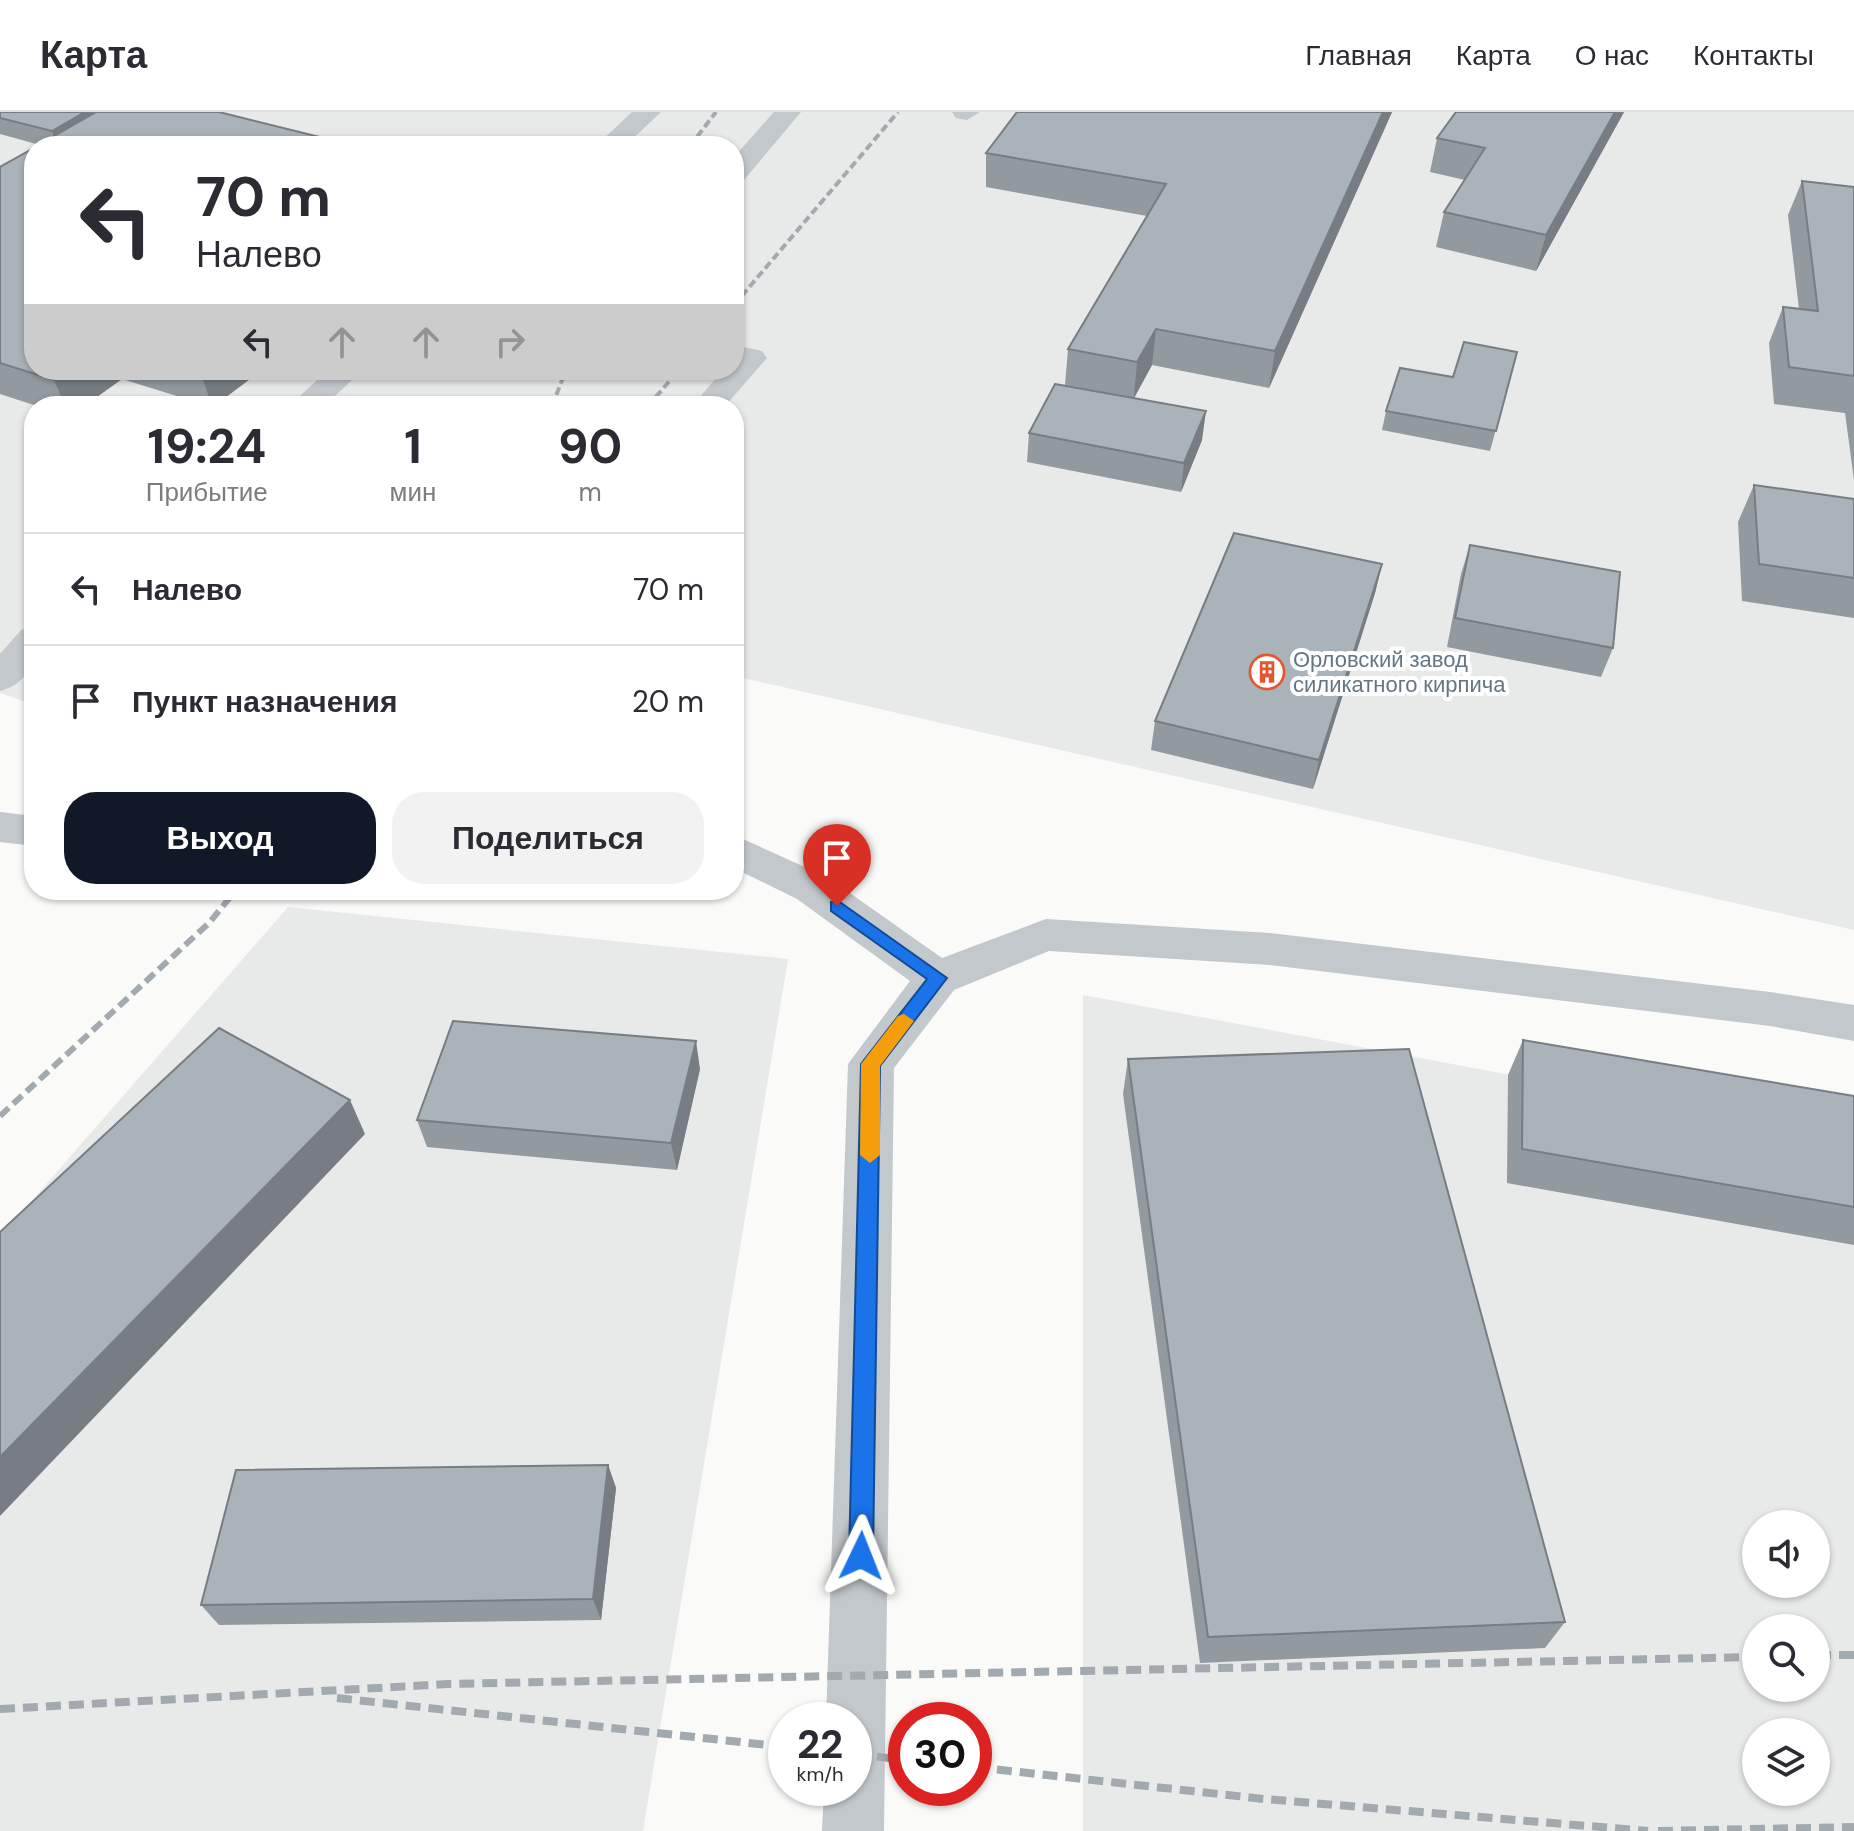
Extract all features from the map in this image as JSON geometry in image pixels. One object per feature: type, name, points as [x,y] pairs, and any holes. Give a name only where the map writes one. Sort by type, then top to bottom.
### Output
[{"type":"street","points":[[620,136],[648,112]]},
{"type":"street","points":[[744,163],[788,112]]},
{"type":"street","points":[[317,396],[335,380]]},
{"type":"street","points":[[717,396],[731,380]]},
{"type":"street","points":[[3,666],[24,647]]},
{"type":"street","points":[[0,827],[24,830]]},
{"type":"street","points":[[744,855],[812,888],[938,978]]},
{"type":"street","points":[[853,1831],[867,1348],[871,1064],[938,978],[1046,935],[1270,949],[1854,1023]]},
{"type":"shaded area","points":[[0,112],[1854,112],[1854,930],[744,678],[744,396],[24,396],[24,701],[0,693]]},
{"type":"shaded area","points":[[288,907],[788,959],[643,1831],[0,1831],[0,1237]]},
{"type":"shaded area","points":[[1083,995],[1854,1139],[1854,1831],[1083,1831]]},
{"type":"building","points":[[0,112],[85,112],[52,131],[0,118]]},
{"type":"building","points":[[96,112],[219,112],[316,136],[54,136]]},
{"type":"building","points":[[1017,112],[1383,112],[1275,351],[1156,329],[1137,362],[1068,349],[1166,184],[986,153]]},
{"type":"building","points":[[1456,112],[1615,112],[1546,235],[1444,212],[1485,148],[1437,138]]},
{"type":"building","points":[[24,154],[24,371],[0,363],[0,167]]},
{"type":"building","points":[[1802,181],[1854,187],[1854,376],[1789,367],[1783,307],[1818,311]]},
{"type":"building","points":[[1464,342],[1517,352],[1496,431],[1386,411],[1400,368],[1453,377]]},
{"type":"building","points":[[1055,384],[1206,411],[1184,463],[1029,433]]},
{"type":"building","points":[[1754,485],[1854,499],[1854,578],[1759,564]]},
{"type":"building","name":"Орловский завод силикатного кирпича","points":[[1234,533],[1382,564],[1319,760],[1155,721]]},
{"type":"building","points":[[1470,545],[1620,572],[1613,648],[1455,618]]},
{"type":"building","points":[[453,1021],[696,1041],[671,1143],[417,1120]]},
{"type":"building","points":[[219,1028],[350,1100],[0,1457],[0,1232]]},
{"type":"building","points":[[1523,1040],[1854,1096],[1854,1207],[1522,1149]]},
{"type":"building","points":[[1409,1049],[1565,1622],[1208,1637],[1128,1059]]},
{"type":"building","points":[[608,1465],[593,1599],[201,1605],[236,1470]]},
{"type":"railway","points":[[698,136],[716,112]]},
{"type":"railway","points":[[744,293],[898,112]]},
{"type":"railway","points":[[556,396],[562,380]]},
{"type":"railway","points":[[657,396],[670,380]]},
{"type":"railway","points":[[0,1116],[209,923],[228,900]]},
{"type":"railway","points":[[1830,1655],[1854,1655]]},
{"type":"railway","points":[[0,1709],[448,1684],[1742,1657]]},
{"type":"railway","points":[[337,1698],[768,1745]]},
{"type":"railway","points":[[872,1756],[888,1758]]},
{"type":"railway","points":[[992,1769],[1264,1799],[1648,1831]]},
{"type":"railway","points":[[1658,1831],[1854,1827]]},
{"type":"slow traffic","points":[[870,1155],[871,1064],[904,1021]]},
{"type":"place","name":"Орловский завод силикатного кирпича","points":[[1267,672]]},
{"type":"route","points":[[837,906],[938,978],[871,1064],[861,1556]]}]
